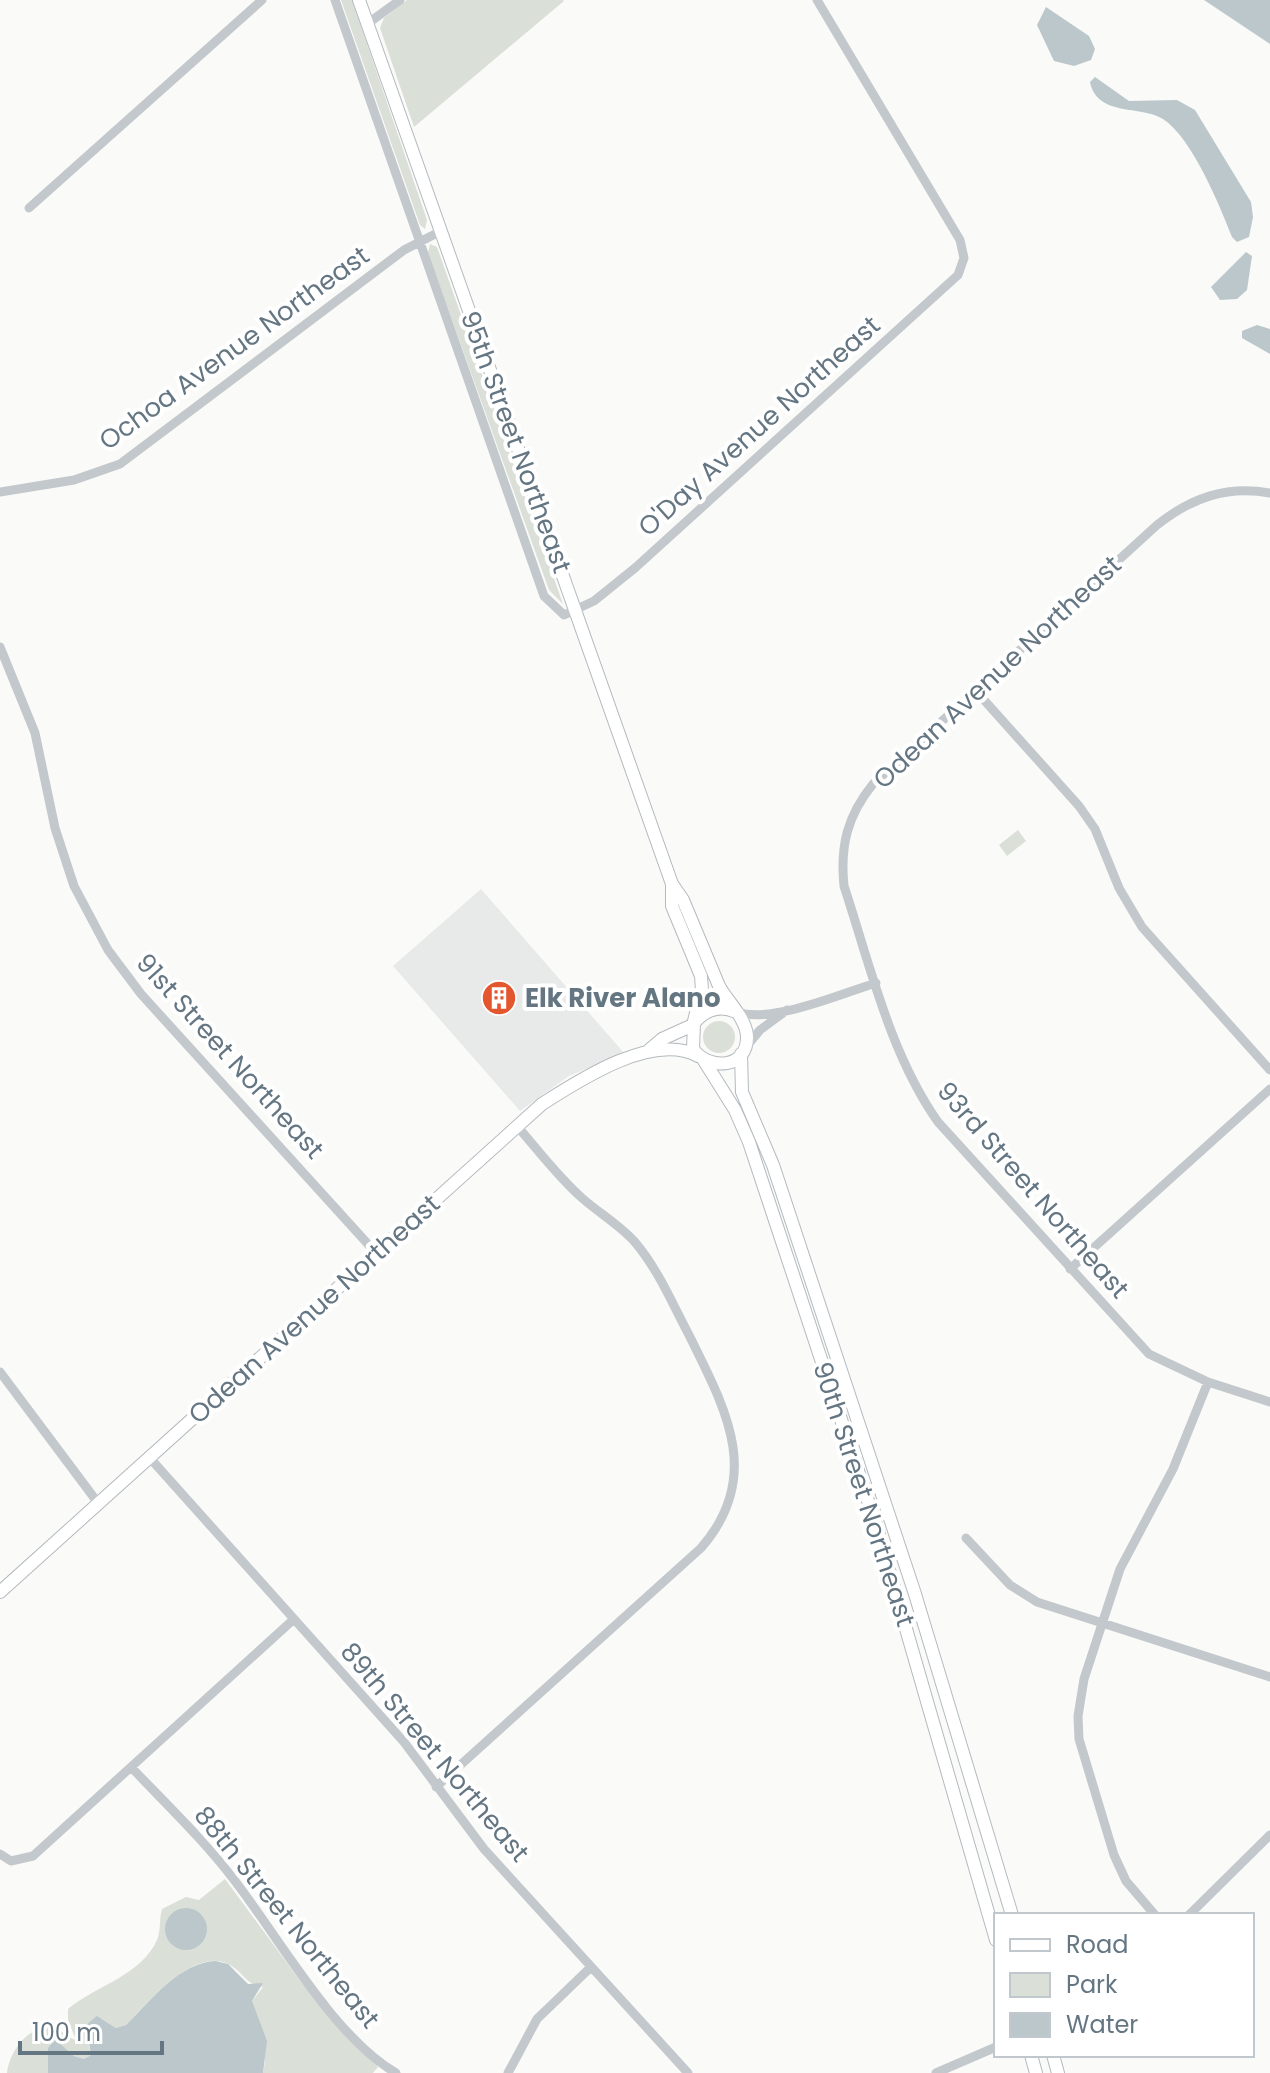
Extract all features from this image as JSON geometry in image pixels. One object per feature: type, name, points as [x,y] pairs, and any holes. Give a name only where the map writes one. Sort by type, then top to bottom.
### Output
[{"type":"main road","name":"95th Street Northeast","points":[[359,0],[672,884]]},
{"type":"main road","points":[[672,884],[683,900],[719,986],[747,1035],[742,1053],[722,1065],[701,1058],[691,1039],[702,984],[672,906],[672,884]]},
{"type":"main road","points":[[693,1024],[710,1009],[728,1008],[736,1012]]},
{"type":"main road","name":"Odean Avenue Northeast","points":[[0,1592],[517,1126],[574,1084],[646,1052],[662,1039],[693,1024]]},
{"type":"main road","name":"Odean Avenue Northeast","points":[[646,1052],[678,1048],[701,1058]]},
{"type":"main road","name":"90th Street Northeast","points":[[742,1053],[742,1092],[773,1165],[915,1594],[1011,1913]]},
{"type":"main road","name":"90th Street Northeast","points":[[701,1058],[735,1110],[749,1142],[876,1525],[994,1933]]},
{"type":"street","points":[[29,208],[262,0]]},
{"type":"street","points":[[335,0],[544,596],[564,615],[576,611]]},
{"type":"street","points":[[367,24],[400,0]]},
{"type":"street","name":"O'Day Avenue Northeast","points":[[576,611],[635,568],[958,275],[963,264],[960,240],[817,0]]},
{"type":"street","name":"Ochoa Avenue Northeast","points":[[0,492],[74,480],[120,464],[421,241],[441,231]]},
{"type":"street","name":"Odean Avenue Northeast","points":[[876,983],[844,886],[841,861],[846,829],[863,797],[882,775],[1174,511],[1207,496],[1259,491],[1270,493]]},
{"type":"street","name":"91st Street Northeast","points":[[0,647],[4,665],[35,733],[69,873],[108,950],[141,994],[376,1253]]},
{"type":"street","points":[[976,691],[1079,806],[1095,829],[1119,888],[1142,927],[1270,1070]]},
{"type":"street","points":[[736,1012],[747,1016],[787,1010],[876,983]]},
{"type":"street","name":"93rd Street Northeast","points":[[876,983],[911,1079],[934,1116],[1070,1269],[1156,1360],[1208,1382],[1270,1402]]},
{"type":"street","points":[[742,1053],[760,1030],[787,1010]]},
{"type":"street","points":[[1070,1269],[1270,1089]]},
{"type":"street","points":[[436,1787],[701,1548],[724,1512],[734,1476],[732,1430],[661,1280],[634,1242],[580,1196],[517,1126]]},
{"type":"street","points":[[0,1372],[98,1503]]},
{"type":"street","points":[[1153,1913],[1126,1881],[1114,1855],[1079,1739],[1078,1716],[1084,1679],[1100,1624],[1129,1548],[1173,1469],[1208,1382]]},
{"type":"street","name":"89th Street Northeast","points":[[149,1457],[404,1742],[484,1849],[688,2073]]},
{"type":"street","points":[[966,1538],[1022,1593],[1100,1624],[1270,1677]]},
{"type":"street","points":[[0,1854],[11,1861],[33,1856],[294,1619]]},
{"type":"street","name":"88th Street Northeast","points":[[131,1767],[216,1857],[343,2025],[373,2056],[396,2073]]},
{"type":"street","points":[[1191,1913],[1269,1838]]},
{"type":"street","points":[[508,2073],[537,2019],[591,1967]]},
{"type":"street","points":[[936,2073],[994,2048]]},
{"type":"shaded area","points":[[481,889],[624,1053],[569,1076],[520,1111],[393,966]]},
{"type":"green space","points":[[341,0],[352,0],[427,220],[425,229],[420,225]]},
{"type":"green space","points":[[407,0],[564,1],[414,127],[380,28],[384,18]]},
{"type":"green space","points":[[430,244],[437,247],[563,604],[549,590],[428,253]]},
{"type":"green space","points":[[1018,830],[1026,841],[1007,856],[999,845]]},
{"type":"green space","points":[[719,1021],[731,1025],[735,1037],[731,1049],[719,1053],[707,1049],[703,1037],[707,1025]]},
{"type":"green space","points":[[225,1879],[301,1982],[378,2067],[373,2073],[263,2073],[264,2045],[252,2001],[263,1987],[252,1983],[228,1964],[215,1961],[201,1963],[172,1980],[126,2025],[116,2028],[102,2019],[87,2036],[91,2055],[84,2059],[74,2056],[55,2039],[48,2048],[48,2073],[7,2073],[13,2055],[24,2038],[40,2029],[50,2028],[76,2040],[68,2020],[68,2009],[140,1963],[157,1940],[162,1909],[186,1897],[199,1900]]},
{"type":"water","points":[[1204,0],[1270,0],[1270,44]]},
{"type":"water","points":[[1046,7],[1089,36],[1095,49],[1091,60],[1074,66],[1054,61],[1037,25]]},
{"type":"water","points":[[1095,77],[1129,101],[1177,100],[1195,110],[1251,202],[1253,217],[1249,237],[1237,242],[1232,237],[1204,173],[1174,128],[1154,115],[1101,101],[1090,82]]},
{"type":"water","points":[[1246,252],[1252,256],[1247,290],[1237,299],[1220,300],[1211,287]]},
{"type":"water","points":[[1257,325],[1270,329],[1270,354],[1242,338],[1242,331]]},
{"type":"water","points":[[186,1908],[201,1914],[207,1929],[201,1944],[186,1950],[171,1944],[165,1929],[171,1914]]},
{"type":"water","points":[[216,1961],[228,1964],[248,1984],[263,1983],[252,2001],[267,2041],[263,2073],[48,2073],[48,2048],[55,2039],[74,2056],[84,2059],[91,2055],[86,2025],[97,2016],[116,2028],[126,2025],[178,1975],[203,1963]]},
{"type":"place","name":"Elk River Alano","points":[[499,998]]}]
